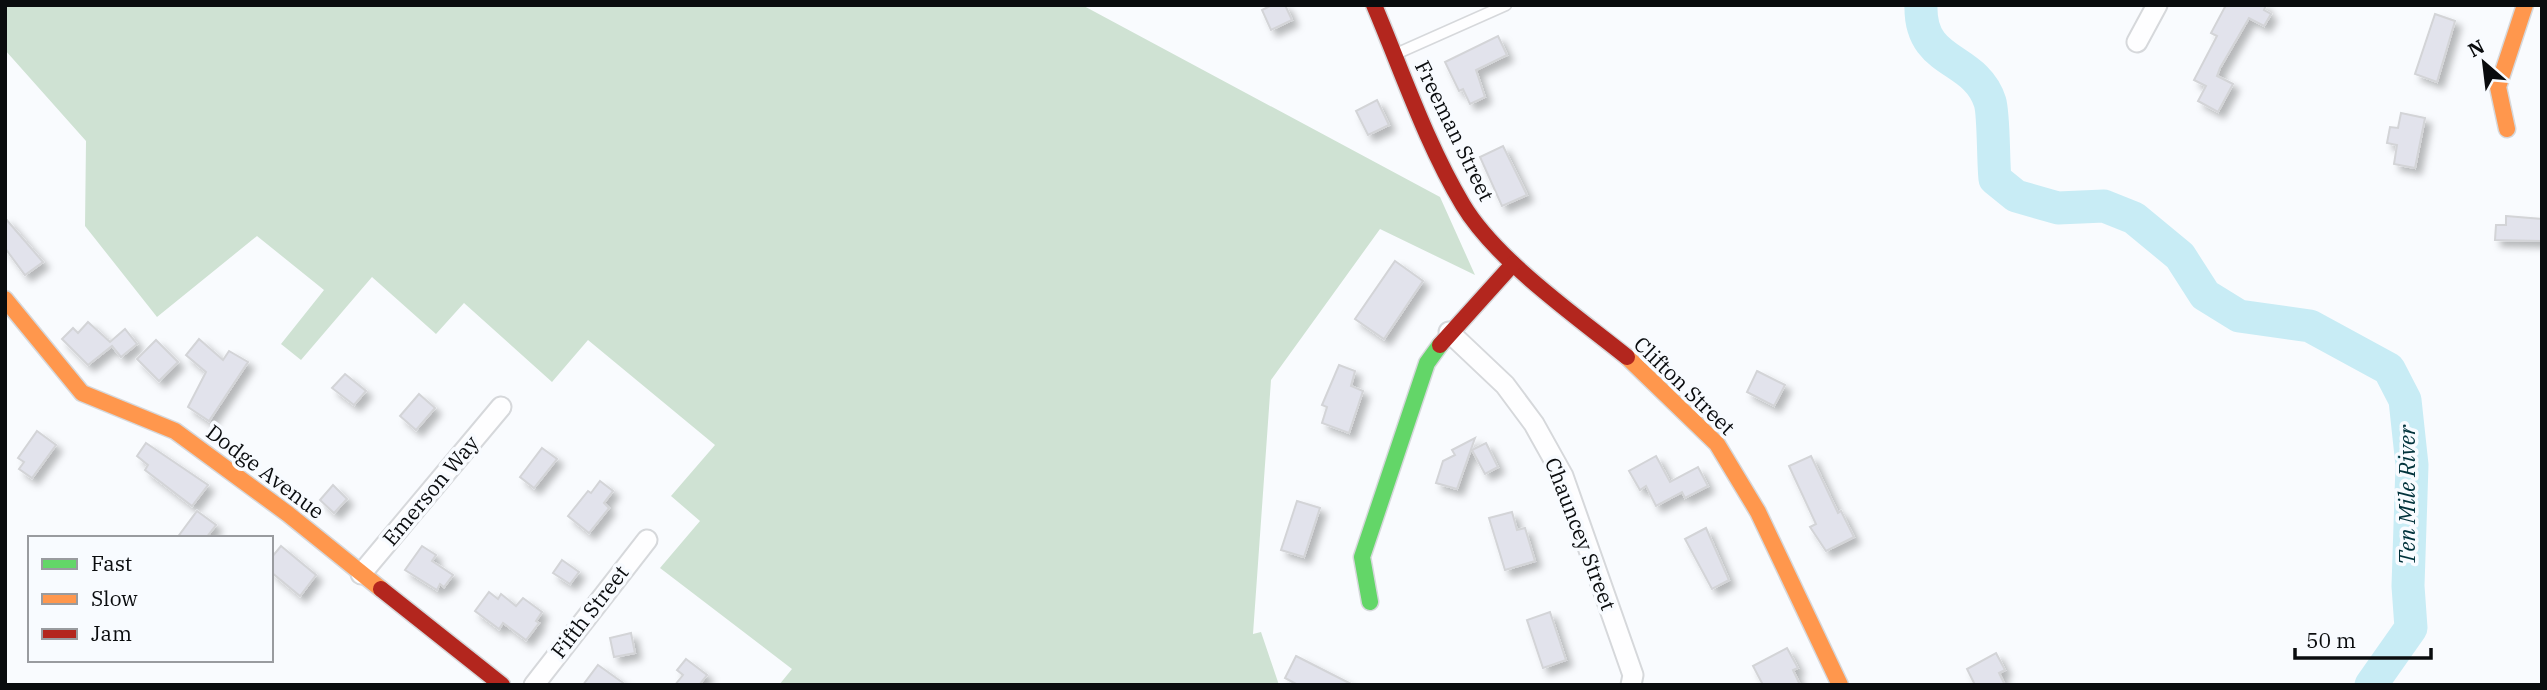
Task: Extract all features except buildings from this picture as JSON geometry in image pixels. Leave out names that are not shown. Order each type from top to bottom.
[{"type":"street","name":"Freeman Street","points":[[1374,5],[1464,207],[1513,264]]},
{"type":"street","points":[[2137,42],[2157,5]]},
{"type":"street","points":[[2507,129],[2498,87],[2525,5]]},
{"type":"street","points":[[1370,602],[1362,557],[1427,363],[1449,332],[1513,264]]},
{"type":"street","name":"Clifton Street","points":[[1513,264],[1636,365],[1717,444],[1758,512],[1840,685]]},
{"type":"street","name":"Dodge Avenue","points":[[5,299],[82,393],[175,431],[288,514],[502,685]]},
{"type":"street","name":"Chauncey Street","points":[[1449,332],[1505,385],[1534,424],[1563,476],[1633,675],[1631,685]]},
{"type":"street","name":"Emerson Way","points":[[361,574],[500,407]]},
{"type":"street","name":"Fifth Street","points":[[534,685],[647,540]]},
{"type":"lane","points":[[1394,54],[1506,5]]},
{"type":"green space","points":[[5,5],[1082,5],[1440,197],[1475,275],[1380,229],[1271,380],[1253,634],[1261,632],[1279,685],[779,685],[792,669],[660,568],[700,521],[671,496],[715,445],[588,340],[552,382],[464,303],[436,334],[372,277],[301,360],[281,344],[324,290],[257,236],[157,317],[85,226],[86,141],[5,50]]},
{"type":"waterway","name":"Ten Mile River","points":[[1921,5],[1923,25],[1929,39],[1938,50],[1973,76],[1983,87],[1991,108],[1995,179],[2016,196],[2058,208],[2104,206],[2134,218],[2180,256],[2205,295],[2239,316],[2310,326],[2389,369],[2405,400],[2412,465],[2408,586],[2411,628],[2371,685]]},
{"type":"traffic: fast","points":[[1370,602],[1362,557],[1427,363],[1440,345]]},
{"type":"traffic: slow","points":[[2507,129],[2498,87],[2525,5]]},
{"type":"traffic: slow","points":[[5,299],[82,393],[175,431],[288,514],[381,589]]},
{"type":"traffic: slow","points":[[1627,357],[1717,444],[1758,512],[1840,685]]},
{"type":"traffic: jam","points":[[1374,5],[1437,157],[1477,226],[1538,286],[1627,357]]},
{"type":"traffic: jam","points":[[1440,345],[1513,264]]},
{"type":"traffic: jam","points":[[381,589],[502,685]]}]
